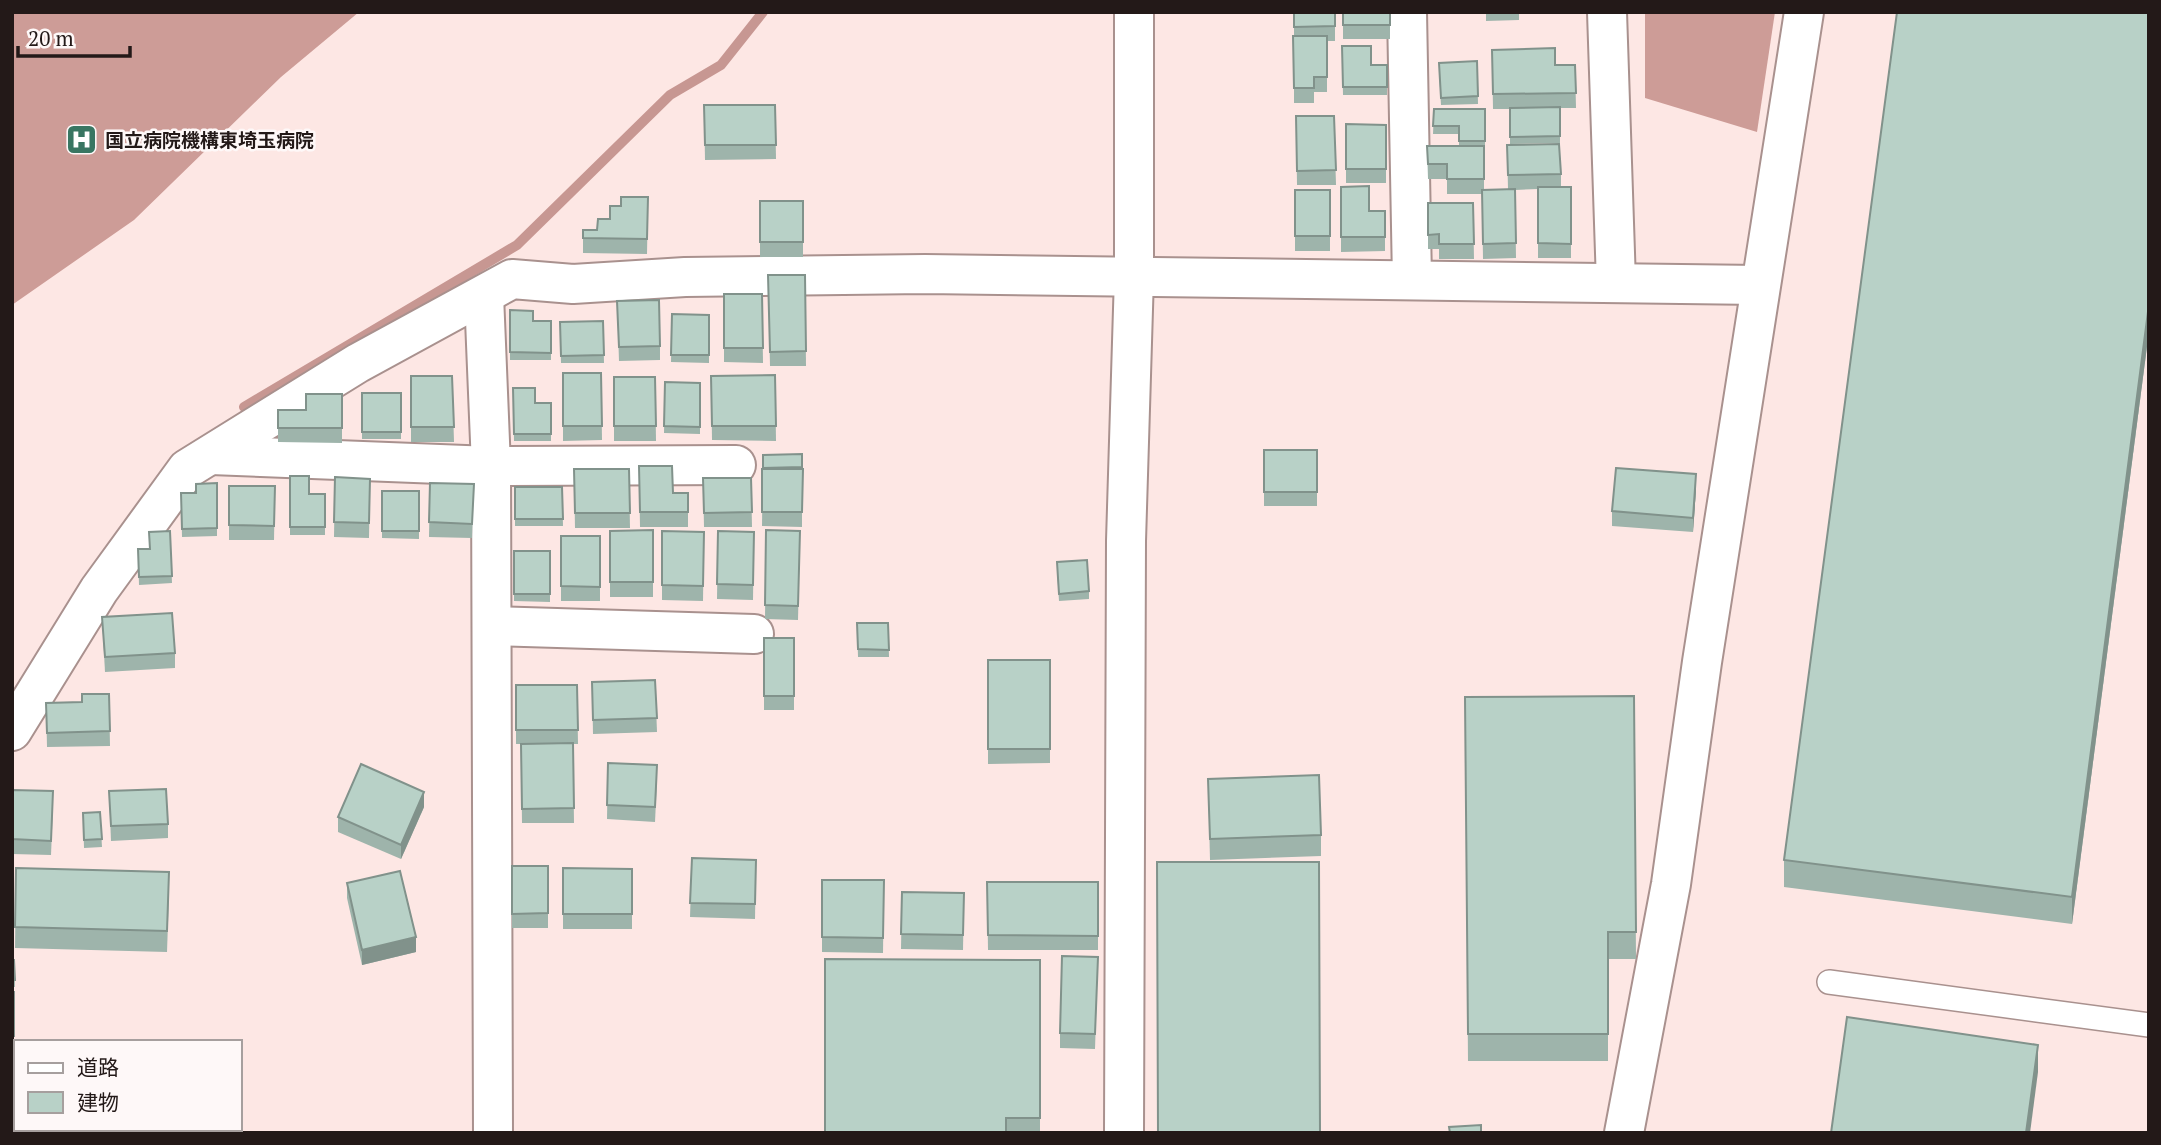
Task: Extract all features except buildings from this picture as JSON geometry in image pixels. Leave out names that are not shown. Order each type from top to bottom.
[{"type":"street","points":[[1124,1133],[1126,541],[1134,276],[1134,12]]},
{"type":"street","points":[[1407,12],[1412,280]]},
{"type":"street","points":[[1607,12],[1616,283]]},
{"type":"street","points":[[1624,1133],[1671,884],[1702,662],[1804,12]]},
{"type":"street","points":[[12,731],[99,590],[187,469],[358,363],[512,279],[573,284],[685,277],[925,274],[1760,285]]},
{"type":"street","points":[[484,295],[491,467],[493,1133]]},
{"type":"street","points":[[211,455],[491,467],[736,465]]},
{"type":"street","points":[[492,626],[754,634]]},
{"type":"lane","points":[[1829,982],[2149,1025]]},
{"type":"shaded area","name":"国立病院機構東埼玉病院","points":[[12,12],[359,12],[281,77],[134,220],[12,305]]},
{"type":"shaded area","points":[[1645,12],[1775,12],[1757,132],[1645,98]]},
{"type":"waterway","points":[[244,407],[517,245],[670,95],[721,65],[763,12]]},
{"type":"place","name":"国立病院機構東埼玉病院","points":[[82,140]]}]
